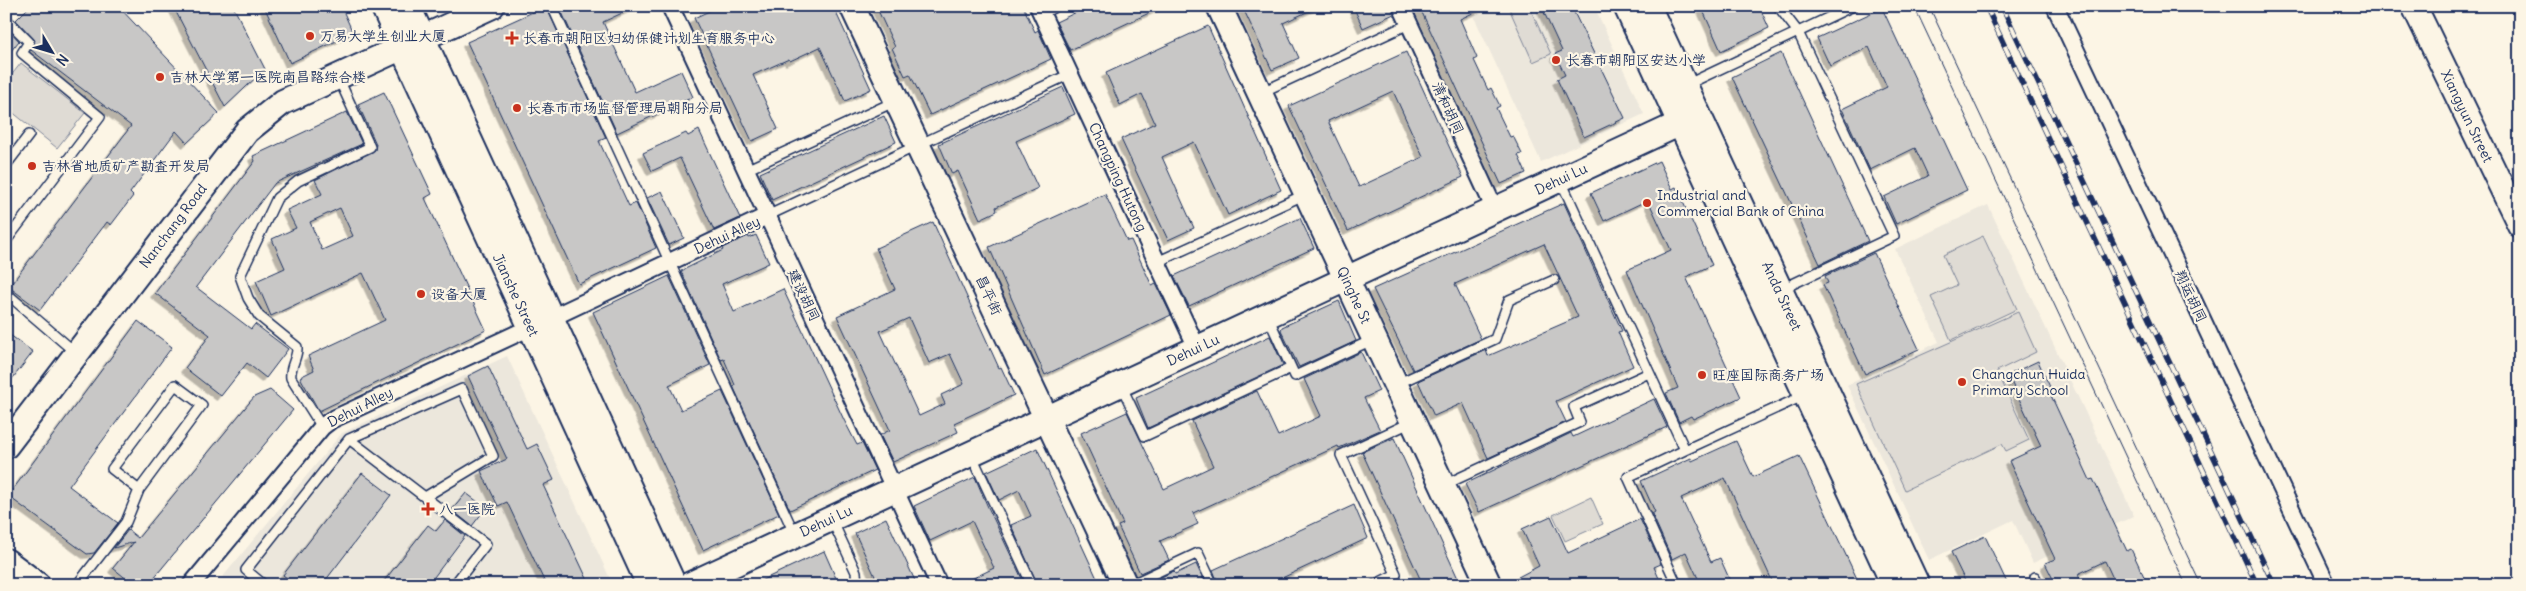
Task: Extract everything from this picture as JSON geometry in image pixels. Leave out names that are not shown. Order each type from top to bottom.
[{"type":"main road","name":"Anda Street","points":[[1627,6],[1779,290],[1916,585]]},
{"type":"main road","name":"Anda Street","points":[[1647,6],[1684,86],[1689,119],[1807,394],[1895,585]]},
{"type":"street","name":"Jianshe Street","points":[[383,6],[413,43],[541,322],[674,585]]},
{"type":"street","name":"Jianshe Street","points":[[408,6],[413,43]]},
{"type":"street","name":"Nanchang Road","points":[[6,446],[247,131],[283,102],[492,6]]},
{"type":"street","name":"建设胡同","points":[[670,6],[939,585]]},
{"type":"street","name":"昌平街","points":[[852,6],[1125,585]]},
{"type":"street","name":"Qinghe St","points":[[1219,6],[1489,585]]},
{"type":"street","name":"清和胡同","points":[[1401,6],[1495,210]]},
{"type":"street","name":"翔运胡同","points":[[2055,6],[2327,585]]},
{"type":"street","name":"Xiangyun Street","points":[[2414,6],[2520,225]]},
{"type":"street","name":"Changping Hutong","points":[[1040,10],[1197,348]]},
{"type":"street","name":"Dehui Lu","points":[[689,585],[1689,119]]},
{"type":"street","name":"Dehui Alley","points":[[191,585],[322,427],[339,416],[768,216]]},
{"type":"street","name":"Jianshe Street","points":[[541,322],[649,585]]},
{"type":"street","points":[[6,561],[38,585]]},
{"type":"lane","points":[[552,6],[796,535]]},
{"type":"lane","points":[[1040,10],[1057,6]]},
{"type":"lane","points":[[1778,6],[1798,32],[1894,236],[1779,290]]},
{"type":"lane","points":[[1684,86],[1853,6]]},
{"type":"lane","points":[[6,19],[30,42],[22,52],[100,118],[6,241]]},
{"type":"lane","points":[[1259,93],[1409,24]]},
{"type":"lane","points":[[768,216],[1070,74]]},
{"type":"lane","points":[[322,427],[291,378],[290,371],[298,353],[297,347],[260,316],[248,298],[240,276],[277,198],[298,181],[370,147],[338,77]]},
{"type":"lane","points":[[746,170],[897,101]]},
{"type":"lane","points":[[6,165],[29,135]]},
{"type":"lane","points":[[1560,179],[1685,450]]},
{"type":"lane","points":[[1157,262],[1306,194]]},
{"type":"lane","points":[[1396,385],[1495,339],[1509,300],[1554,280]]},
{"type":"lane","points":[[6,293],[77,354]]},
{"type":"lane","points":[[1267,316],[1294,376],[1374,338]]},
{"type":"lane","points":[[1121,384],[1145,436],[1291,368]]},
{"type":"lane","points":[[1443,486],[1580,422],[1574,407],[1650,373]]},
{"type":"lane","points":[[77,585],[126,522],[139,490],[202,405],[175,385],[112,470],[139,490]]},
{"type":"lane","points":[[264,585],[246,570],[349,439],[462,389],[493,456],[425,497]]},
{"type":"lane","points":[[1677,585],[1628,477],[1807,394]]},
{"type":"lane","points":[[1374,585],[1396,574],[1341,455],[1413,421]]},
{"type":"lane","points":[[349,439],[486,544],[454,585]]},
{"type":"lane","points":[[971,454],[1032,585]]},
{"type":"lane","points":[[831,519],[856,572],[857,585]]},
{"type":"lane","points":[[1130,585],[1198,554],[1213,585]]},
{"type":"shaded area","name":"长春市朝阳区安达小学","points":[[1469,6],[1594,6],[1644,114],[1541,162]]},
{"type":"shaded area","points":[[1508,6],[1529,6],[1551,54],[1533,62]]},
{"type":"shaded area","points":[[21,63],[85,113],[57,148],[6,107],[6,82]]},
{"type":"shaded area","name":"Changchun Huida Primary School","points":[[1988,205],[2134,516],[2033,563],[2013,520],[1929,560],[1847,385],[1939,342],[1895,249]]},
{"type":"shaded area","points":[[1983,236],[2017,309],[1951,340],[1931,297],[1957,285],[1943,255]]},
{"type":"shaded area","points":[[2018,312],[2036,352],[1997,371],[2029,440],[2006,451],[2002,444],[1905,490],[1856,384]]},
{"type":"shaded area","name":"八一医院","points":[[507,356],[613,585],[216,585],[342,433]]},
{"type":"shaded area","points":[[1591,497],[1603,524],[1565,541],[1553,515]]},
{"type":"building","points":[[30,6],[118,6],[219,113],[187,143],[176,131],[130,193],[133,196],[111,225],[107,222],[40,310],[9,287],[131,126],[31,50],[35,40],[16,20]]},
{"type":"building","points":[[173,6],[233,6],[265,69],[225,107]]},
{"type":"building","name":"万易大学生创业大厦","points":[[264,6],[341,6],[353,33],[290,63]]},
{"type":"building","points":[[546,6],[606,138],[599,141],[629,206],[636,203],[656,248],[579,284],[467,42]]},
{"type":"building","points":[[559,6],[637,6],[603,22],[635,92],[681,71],[693,97],[617,133]]},
{"type":"building","points":[[720,6],[833,6],[871,89],[845,101],[820,47],[790,61],[789,59],[753,75],[778,129],[752,141],[694,18]]},
{"type":"building","points":[[876,6],[1023,6],[1035,32],[1038,30],[1051,59],[930,115],[910,74],[905,76],[892,48],[895,47]]},
{"type":"building","points":[[1089,6],[1164,6],[1070,50],[1056,22]]},
{"type":"building","points":[[1242,6],[1320,6],[1283,23],[1299,58],[1272,70]]},
{"type":"building","points":[[1353,6],[1391,6],[1394,14],[1363,28]]},
{"type":"building","points":[[1419,6],[1488,6],[1460,19],[1477,58],[1474,60],[1488,90],[1491,88],[1500,106],[1496,108],[1510,137],[1513,136],[1522,154],[1518,155],[1526,173],[1501,184]]},
{"type":"building","points":[[1541,6],[1571,6],[1625,118],[1584,137],[1557,79],[1565,75],[1555,54],[1562,51]]},
{"type":"building","points":[[1701,6],[1759,6],[1769,28],[1721,51]]},
{"type":"building","points":[[1882,8],[1967,190],[1896,224],[1884,197],[1928,176],[1915,148],[1870,170],[1842,109],[1887,87],[1869,47],[1830,66],[1817,38]]},
{"type":"building","points":[[1208,26],[1281,190],[1228,215],[1194,142],[1162,157],[1194,228],[1168,240],[1121,139],[1155,123],[1142,94],[1120,105],[1106,73]]},
{"type":"building","points":[[8,29],[21,43],[19,41],[6,57]]},
{"type":"building","points":[[1406,52],[1463,177],[1348,231],[1289,106]],"holes":[[[1393,91],[1423,157],[1359,187],[1328,121]]]},
{"type":"building","points":[[1781,53],[1868,241],[1820,264],[1732,77]]},
{"type":"building","points":[[1063,87],[1075,114],[1016,141],[1038,188],[996,207],[997,211],[980,219],[958,171],[952,174],[939,144]]},
{"type":"building","points":[[384,92],[432,194],[425,198],[486,330],[319,411],[300,377],[314,370],[308,356],[385,320],[363,273],[271,316],[256,281],[285,268],[272,239],[296,228],[287,210],[322,194],[315,180],[375,150],[376,144],[358,104]],"holes":[[[340,208],[353,236],[322,250],[310,222]]]},
{"type":"building","points":[[347,112],[362,144],[275,183],[196,287],[251,329],[255,324],[288,349],[266,378],[247,363],[221,396],[185,368],[210,335],[155,293],[255,161],[253,156]]},
{"type":"building","points":[[884,116],[896,142],[772,200],[760,173]]},
{"type":"building","points":[[699,130],[740,218],[714,230],[680,158],[652,171],[643,153],[686,133],[688,136]]},
{"type":"building","points":[[1659,161],[1672,189],[1676,187],[1712,265],[1686,277],[1741,397],[1693,419],[1691,416],[1679,422],[1666,393],[1678,388],[1627,270],[1671,250],[1648,200],[1604,221],[1591,193]]},
{"type":"building","points":[[662,191],[684,238],[669,245],[647,198]]},
{"type":"building","points":[[1105,194],[1127,241],[1131,240],[1152,286],[1156,284],[1171,315],[1045,375],[989,247]]},
{"type":"building","points":[[1564,203],[1622,331],[1618,332],[1633,366],[1556,401],[1566,422],[1488,458],[1463,403],[1434,416],[1418,381],[1486,350],[1488,356],[1578,317],[1544,244],[1455,284],[1481,339],[1413,370],[1373,289]]},
{"type":"building","points":[[1300,218],[1314,248],[1189,306],[1174,276]]},
{"type":"building","points":[[933,222],[999,368],[1001,367],[1014,395],[954,423],[958,432],[893,462],[880,435],[890,430],[837,316],[895,289],[876,248]],"holes":[[[909,318],[929,363],[950,354],[964,384],[941,395],[945,404],[919,416],[880,331]]]},
{"type":"building","points":[[756,235],[769,263],[722,284],[734,312],[783,289],[844,420],[857,445],[862,443],[875,470],[790,510],[733,386],[735,385],[724,359],[721,360],[681,271],[723,250],[722,248],[748,236],[749,238]]},
{"type":"building","points":[[1874,253],[1919,349],[1865,374],[1823,285],[1828,283],[1825,276]]},
{"type":"building","points":[[669,276],[710,365],[669,385],[681,410],[722,391],[779,514],[703,550],[593,312]]},
{"type":"building","points":[[1339,301],[1356,341],[1299,367],[1281,330],[1282,327]]},
{"type":"building","points":[[138,321],[172,347],[69,486],[118,523],[94,553],[87,554],[8,496]]},
{"type":"building","points":[[6,332],[33,352],[6,387]]},
{"type":"building","points":[[1270,336],[1283,365],[1148,428],[1136,398]]},
{"type":"building","points":[[1361,352],[1379,391],[1364,398],[1380,430],[1339,448],[1338,446],[1193,513],[1198,524],[1160,541],[1169,560],[1140,573],[1118,526],[1123,524],[1081,433],[1127,412],[1164,489],[1213,466],[1192,421],[1257,391],[1278,436],[1321,416],[1304,379]]},
{"type":"building","points":[[2038,361],[2050,387],[2048,389],[2090,480],[2093,479],[2127,551],[2131,549],[2148,585],[2116,585],[2105,561],[2078,574],[2082,585],[2056,585],[2045,563],[2055,559],[2009,461],[2041,446],[2008,375]]},
{"type":"building","points":[[488,366],[527,449],[537,444],[554,480],[543,485],[590,585],[546,585],[507,502],[498,506],[481,471],[507,459],[468,376]]},
{"type":"building","points":[[270,390],[293,410],[148,585],[134,585],[113,568],[134,542],[114,548],[128,530],[138,538],[254,397]]},
{"type":"building","points":[[1654,399],[1667,427],[1479,512],[1465,484],[1571,433],[1573,437]]},
{"type":"building","points":[[1394,438],[1461,585],[1423,585],[1362,452]]},
{"type":"building","points":[[1736,441],[1753,477],[1799,456],[1860,585],[1774,585],[1725,478],[1681,498],[1711,562],[1720,558],[1732,585],[1701,585],[1686,552],[1672,559],[1652,514],[1655,512],[1641,481],[1691,458],[1692,461]]},
{"type":"building","points":[[1037,448],[1100,585],[1038,585],[1011,525],[1031,516],[1019,490],[999,500],[986,472]]},
{"type":"building","points":[[362,473],[391,495],[322,585],[296,585],[283,575]]},
{"type":"building","points":[[975,477],[1025,585],[959,585],[994,568],[972,521],[930,541],[914,506]]},
{"type":"building","points":[[466,493],[486,508],[472,526],[452,510]]},
{"type":"building","points":[[1354,505],[1368,538],[1267,585],[1219,585],[1213,570]]},
{"type":"building","points":[[1551,516],[1568,553],[1640,519],[1661,564],[1654,567],[1662,585],[1503,585],[1539,566],[1522,529]]},
{"type":"building","points":[[886,518],[917,585],[879,585],[855,533]]},
{"type":"building","points":[[445,520],[465,536],[428,585],[381,585],[428,525],[436,531]]},
{"type":"building","points":[[1985,536],[2008,585],[1967,585],[1951,552]]},
{"type":"building","points":[[824,551],[839,585],[752,585],[792,566]]},
{"type":"building","points":[[1196,564],[1206,585],[1145,585],[1174,571],[1175,574]]},
{"type":"tram line","points":[[1914,6],[2186,585]]},
{"type":"tram line","points":[[1929,6],[2201,585]]},
{"type":"railway","points":[[1986,6],[2257,585]]},
{"type":"railway","points":[[2002,6],[2274,585]]},
{"type":"place","name":"万易大学生创业大厦","points":[[310,36]]},
{"type":"place","name":"长春市朝阳区妇幼保健计划生育服务中心","points":[[512,38]]},
{"type":"place","name":"长春市朝阳区安达小学","points":[[1556,60]]},
{"type":"place","name":"吉林大学第一医院南昌路综合楼","points":[[160,77]]},
{"type":"place","name":"长春市市场监督管理局朝阳分局","points":[[517,108]]},
{"type":"place","name":"吉林省地质矿产勘查开发局","points":[[32,166]]},
{"type":"place","name":"Industrial and Commercial Bank of China","points":[[1647,203]]},
{"type":"place","name":"设备大厦","points":[[421,294]]},
{"type":"place","name":"旺座国际商务广场","points":[[1702,375]]},
{"type":"place","name":"Changchun Huida Primary School","points":[[1962,382]]},
{"type":"place","name":"八一医院","points":[[428,509]]}]
